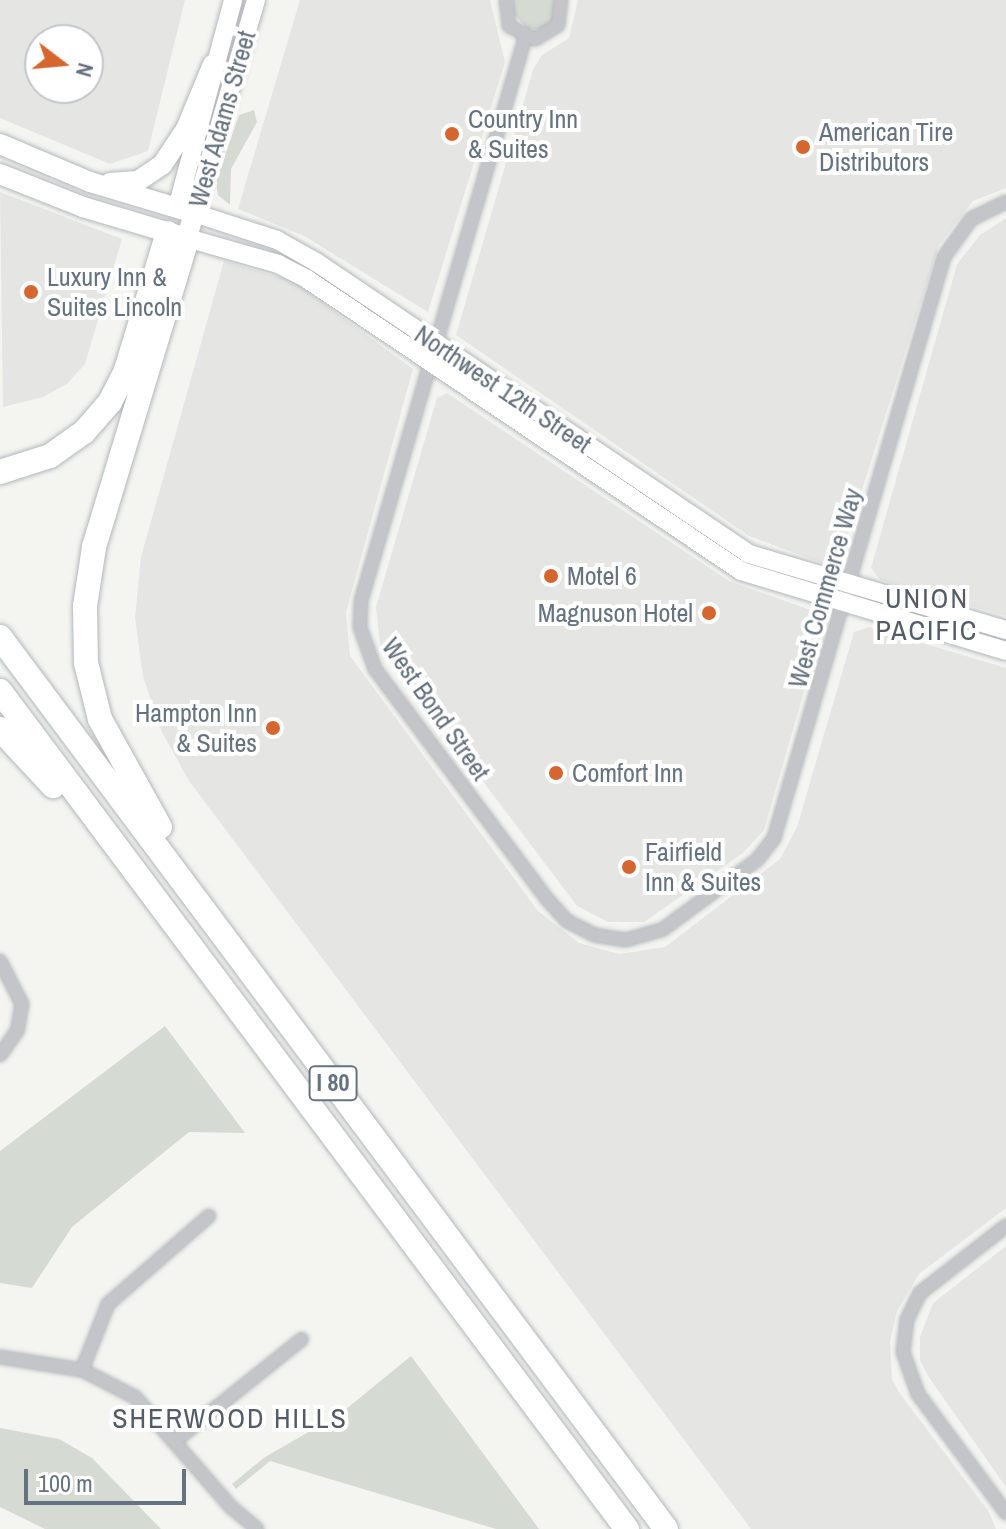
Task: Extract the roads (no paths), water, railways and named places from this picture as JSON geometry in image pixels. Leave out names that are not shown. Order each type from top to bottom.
[{"type":"highway","points":[[0,472],[50,456],[84,432],[110,402],[126,370],[178,236]]},
{"type":"highway","points":[[178,236],[88,575],[86,663],[110,745],[257,981]]},
{"type":"highway","name":"I 80","points":[[0,637],[666,1529]]},
{"type":"highway","name":"I 80","points":[[0,691],[627,1529]]},
{"type":"highway","points":[[0,729],[235,1002]]},
{"type":"main road","name":"West Adams Street","points":[[186,210],[213,64],[233,0]]},
{"type":"main road","name":"West Adams Street","points":[[178,236],[256,0]]},
{"type":"main road","points":[[90,182],[138,181],[162,165],[186,129],[213,64]]},
{"type":"main road","name":"Northwest 12th Street","points":[[0,144],[90,182],[186,210],[296,250],[729,542],[765,560],[1006,630]]},
{"type":"main road","name":"Northwest 12th Street","points":[[0,174],[55,198],[293,271],[741,571],[1006,651]]},
{"type":"street","points":[[506,0],[509,26],[525,38],[552,32],[562,17],[561,0]]},
{"type":"street","name":"West Bond Street","points":[[525,38],[361,601],[366,652],[559,913],[585,931],[626,940]]},
{"type":"street","name":"West Commerce Way","points":[[626,940],[653,934],[677,920],[757,860],[774,838],[944,257],[971,219],[1006,202]]},
{"type":"street","points":[[0,961],[17,988],[21,1017],[14,1037],[0,1055]]},
{"type":"street","points":[[82,1370],[108,1304],[209,1216]]},
{"type":"street","points":[[1006,1226],[920,1293],[907,1320],[903,1352],[918,1394],[1006,1513]]},
{"type":"street","points":[[176,1440],[302,1339]]},
{"type":"street","points":[[0,1357],[82,1370],[135,1397],[176,1440],[231,1507],[257,1529]]},
{"type":"place","name":"Country Inn & Suites","points":[[452,134]]},
{"type":"place","name":"American Tire Distributors","points":[[803,147]]},
{"type":"place","name":"Luxury Inn & Suites Lincoln","points":[[31,292]]},
{"type":"place","name":"Motel 6","points":[[551,576]]},
{"type":"place","name":"Magnuson Hotel","points":[[709,613]]},
{"type":"place","name":"Hampton Inn & Suites","points":[[273,728]]},
{"type":"place","name":"Comfort Inn","points":[[556,773]]},
{"type":"place","name":"Fairfield Inn & Suites","points":[[629,867]]},
{"type":"district","name":"UNION PACIFIC","points":[[927,614]]},
{"type":"district","name":"SHERWOOD HILLS","points":[[230,1418]]}]
